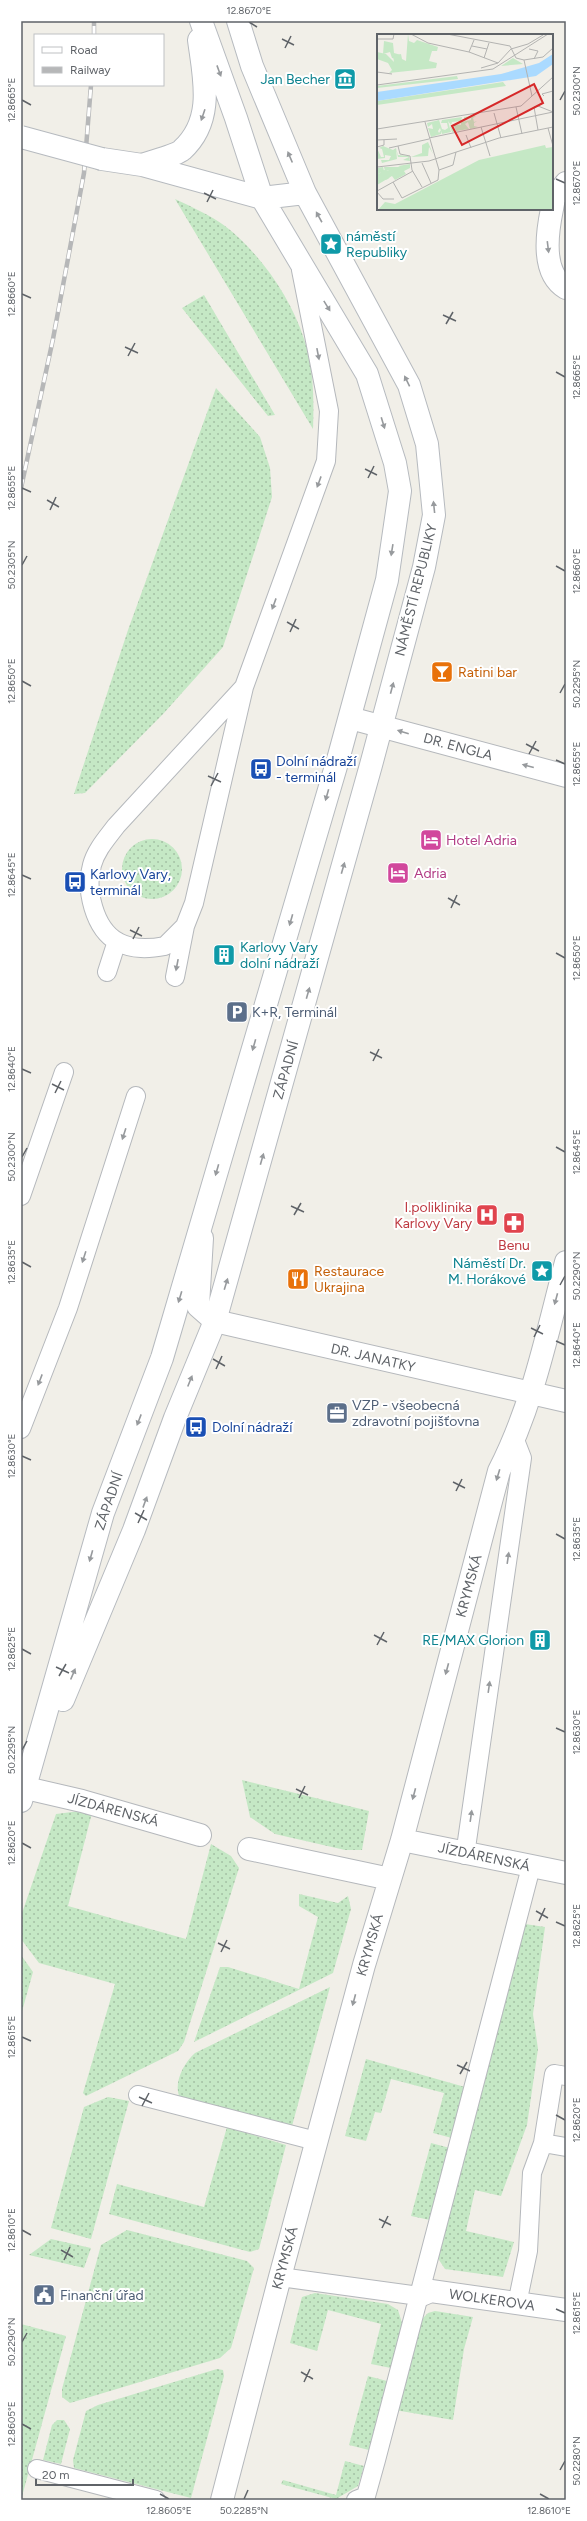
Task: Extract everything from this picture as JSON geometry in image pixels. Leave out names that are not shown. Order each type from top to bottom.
[{"type":"street","points":[[142,165],[182,151],[195,133],[205,112],[205,91],[197,21]]},
{"type":"street","points":[[201,21],[236,118],[262,198],[367,374],[396,463],[400,491],[387,580],[350,718]]},
{"type":"street","name":"NÁMĚSTÍ REPUBLIKY","points":[[238,21],[252,66],[306,193],[410,385],[428,444],[434,515],[424,567],[382,726]]},
{"type":"street","points":[[21,137],[102,158],[142,165],[262,198],[306,193]]},
{"type":"street","points":[[553,204],[554,198],[566,183]]},
{"type":"street","points":[[552,210],[547,234],[550,263],[557,283],[566,288]]},
{"type":"street","name":"DR. ENGLA","points":[[350,718],[566,776]]},
{"type":"street","name":"ZÁPADNÍ","points":[[23,1794],[103,1513],[162,1358],[350,718]]},
{"type":"street","name":"ZÁPADNÍ","points":[[23,1794],[134,1530],[175,1418],[215,1321],[382,726]]},
{"type":"street","name":"ZÁPADNÍ","points":[[203,1219],[198,1306],[215,1321]]},
{"type":"street","points":[[566,1262],[531,1394],[566,1401]]},
{"type":"street","name":"DR. JANATKY","points":[[215,1321],[531,1394]]},
{"type":"street","name":"KRYMSKÁ","points":[[222,2500],[316,2141],[402,1840],[499,1471],[515,1440],[531,1394]]},
{"type":"street","name":"JÍZDÁRENSKÁ","points":[[23,1794],[82,1801],[200,1834]]},
{"type":"street","name":"JÍZDÁRENSKÁ","points":[[402,1840],[566,1873]]},
{"type":"street","points":[[249,1849],[390,1879]]},
{"type":"street","name":"WOLKEROVA","points":[[419,2296],[431,2291],[566,2310]]},
{"type":"lane","points":[[175,977],[185,926],[194,903],[244,687],[326,461],[329,411],[299,261]]},
{"type":"lane","points":[[185,926],[165,946],[151,949],[137,948],[117,941],[101,922],[92,905],[90,875],[95,856],[116,826],[244,687]]},
{"type":"lane","points":[[107,972],[117,941]]},
{"type":"lane","points":[[21,1196],[64,1072]]},
{"type":"lane","points":[[21,1430],[68,1308],[136,1096]]},
{"type":"lane","points":[[466,1854],[522,1458],[515,1440]]},
{"type":"lane","points":[[356,2500],[366,2496],[531,1867]]},
{"type":"lane","points":[[517,2304],[528,2251],[532,2172],[543,2143],[554,2074],[566,2076]]},
{"type":"lane","points":[[138,2095],[316,2141]]},
{"type":"lane","points":[[543,2143],[566,2147]]},
{"type":"lane","points":[[280,2277],[419,2296]]},
{"type":"lane","points":[[37,2469],[156,2500]]},
{"type":"green space","points":[[175,199],[213,218],[238,237],[262,263],[283,292],[298,323],[310,361],[313,384],[313,429]]},
{"type":"green space","points":[[204,295],[275,415],[268,416],[182,308]]},
{"type":"green space","points":[[216,388],[260,437],[270,468],[272,497],[223,647],[164,713],[85,793],[74,794],[128,630]]},
{"type":"green space","points":[[152,839],[169,844],[177,852],[182,869],[177,886],[169,894],[152,899],[135,894],[127,886],[122,869],[127,852],[135,844]]},
{"type":"green space","points":[[242,1780],[369,1811],[362,1850],[345,1850],[275,1834],[250,1817]]},
{"type":"green space","points":[[80,1811],[92,1813],[68,1906],[186,1939],[211,1844],[231,1856],[239,1868],[184,2042],[178,2051],[86,2096],[83,2093],[115,1984],[39,1963],[21,1939],[21,1916],[56,1814]]},
{"type":"green space","points":[[299,1894],[338,1903],[348,1896],[351,1909],[333,1973],[194,2042],[220,1967],[228,1967],[299,1989],[318,1917],[299,1906]]},
{"type":"green space","points":[[525,1924],[545,1927],[533,2014],[538,2049],[527,2125],[501,2196],[475,2190],[466,2231],[514,2242],[503,2277],[445,2269],[439,2260],[438,2252]]},
{"type":"green space","points":[[21,1955],[33,1972],[21,2015]]},
{"type":"green space","points":[[330,1987],[292,2126],[179,2096],[179,2078],[187,2062],[195,2053]]},
{"type":"green space","points":[[366,2059],[465,2087],[452,2138],[433,2133],[444,2093],[391,2079],[381,2113],[375,2112],[366,2141],[345,2136]]},
{"type":"green space","points":[[108,2097],[129,2101],[91,2239],[51,2228],[84,2107]]},
{"type":"green space","points":[[227,2127],[286,2145],[259,2249],[250,2252],[109,2214],[117,2184],[204,2207]]},
{"type":"green space","points":[[431,2143],[450,2148],[430,2220],[411,2216]]},
{"type":"green space","points":[[127,2230],[247,2261],[254,2268],[231,2348],[220,2358],[70,2403],[62,2397],[62,2389],[101,2245]]},
{"type":"green space","points":[[51,2239],[91,2248],[84,2268],[29,2255]]},
{"type":"green space","points":[[315,2293],[388,2304],[398,2310],[402,2323],[391,2368],[371,2364],[381,2324],[328,2310],[317,2351],[290,2343],[302,2297]]},
{"type":"green space","points":[[435,2311],[473,2317],[464,2349],[453,2420],[395,2410],[419,2322],[428,2313]]},
{"type":"green space","points":[[21,2324],[66,2336],[21,2500]]},
{"type":"green space","points":[[217,2369],[223,2370],[224,2376],[191,2498],[74,2468],[73,2460],[86,2411],[98,2405]]},
{"type":"green space","points":[[368,2376],[387,2381],[369,2450],[349,2445]]},
{"type":"green space","points":[[57,2420],[64,2420],[70,2429],[61,2464],[43,2460],[52,2425]]},
{"type":"green space","points":[[345,2461],[364,2466],[358,2486],[336,2499],[281,2484],[283,2480],[336,2495]]},
{"type":"railway","points":[[94,21],[94,34]]},
{"type":"railway","points":[[21,488],[53,339],[84,173],[91,86]]},
{"type":"place","name":"Jan Becher","points":[[345,79]]},
{"type":"place","name":"náměstí Republiky","points":[[331,244]]},
{"type":"place","name":"Ratini bar","points":[[442,672]]},
{"type":"place","name":"Dolní nádraží - terminál","points":[[261,769]]},
{"type":"place","name":"Hotel Adria","points":[[431,840]]},
{"type":"place","name":"Adria","points":[[398,873]]},
{"type":"place","name":"Karlovy Vary, terminál","points":[[75,882]]},
{"type":"place","name":"Karlovy Vary dolní nádraží","points":[[224,955]]},
{"type":"place","name":"K+R, Terminál","points":[[237,1012]]},
{"type":"place","name":"I.poliklinika Karlovy Vary","points":[[487,1215]]},
{"type":"place","name":"Benu","points":[[514,1223]]},
{"type":"place","name":"Náměstí Dr. M. Horákové","points":[[542,1271]]},
{"type":"place","name":"Restaurace Ukrajina","points":[[298,1279]]},
{"type":"place","name":"VZP - všeobecná zdravotní pojišťovna","points":[[337,1413]]},
{"type":"place","name":"Dolní nádraží","points":[[196,1427]]},
{"type":"place","name":"RE/MAX Glorion","points":[[540,1640]]},
{"type":"place","name":"Finanční úřad","points":[[44,2295]]}]
